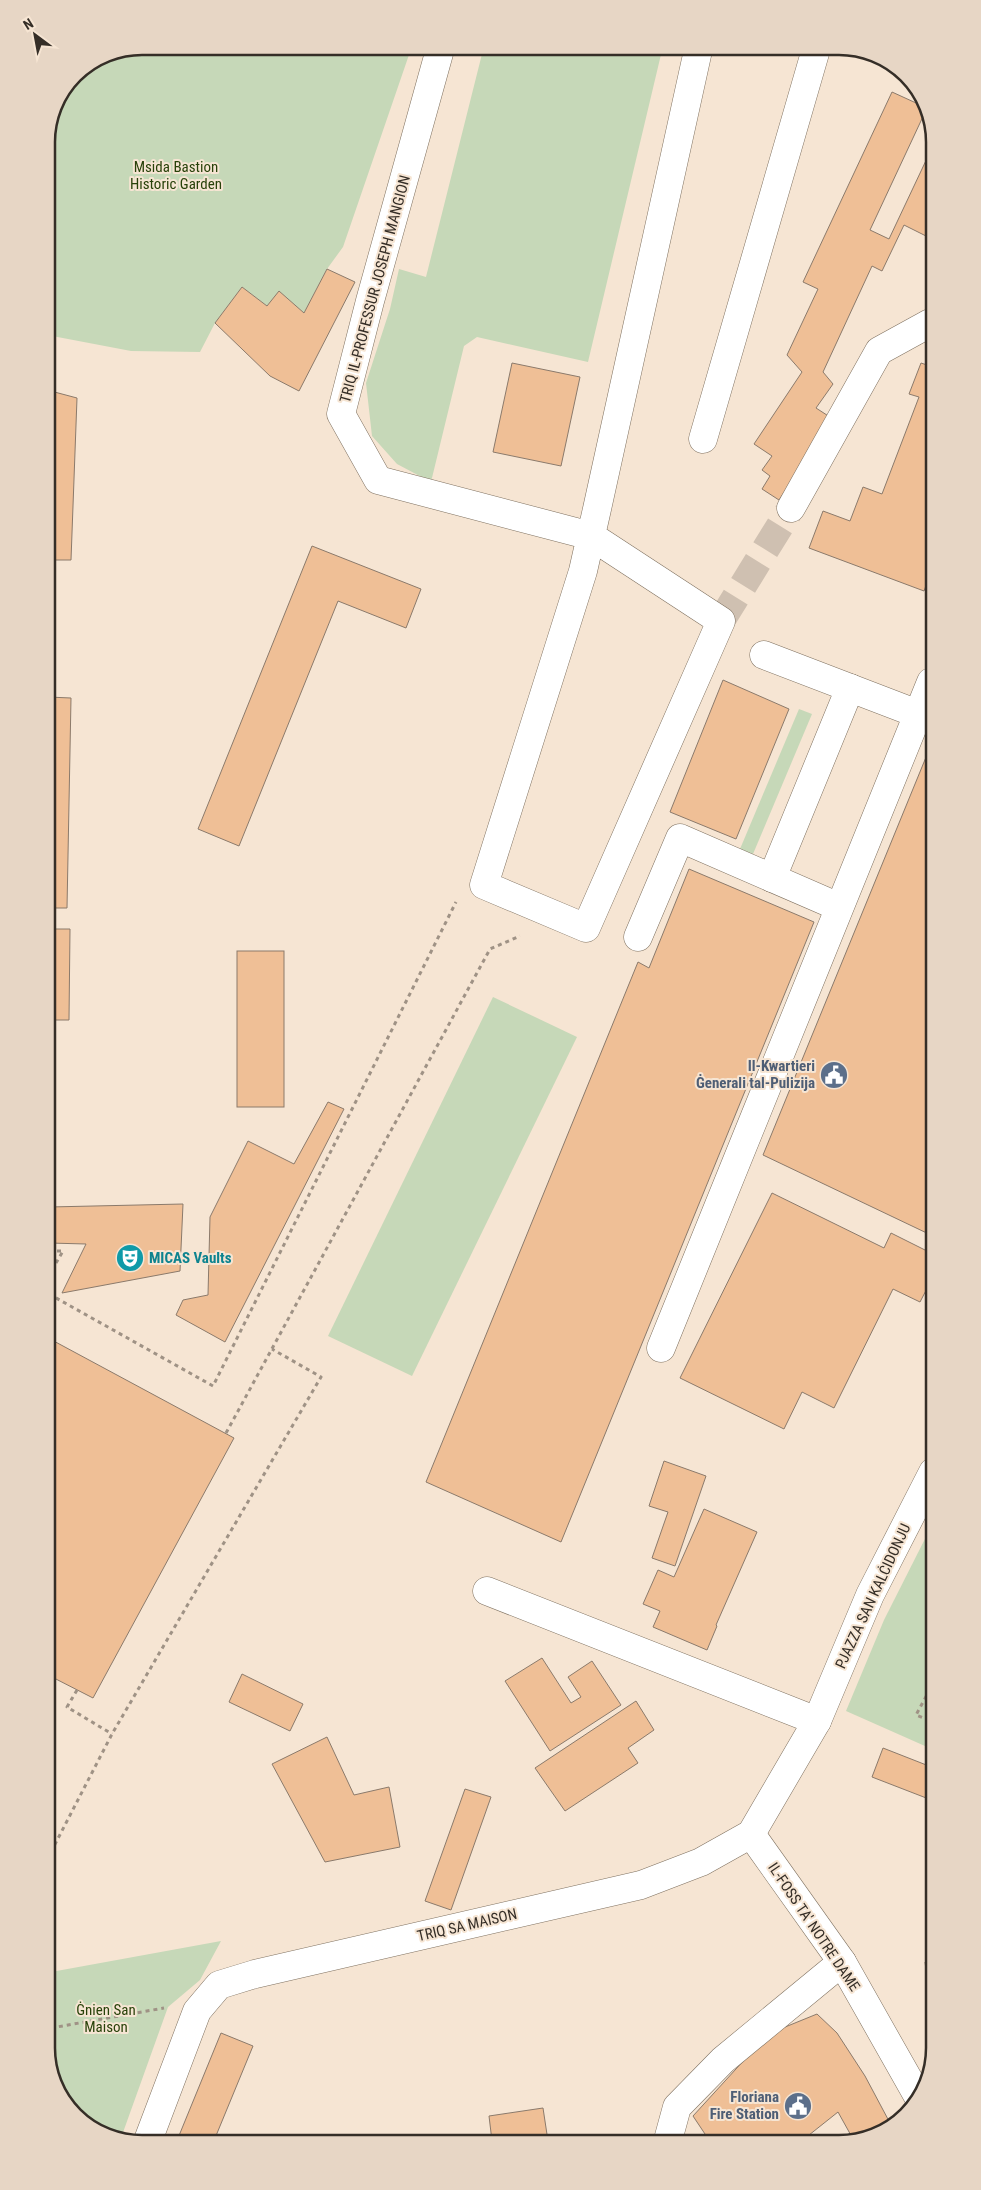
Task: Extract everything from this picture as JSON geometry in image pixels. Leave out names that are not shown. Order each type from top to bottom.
[{"type":"street","name":"TRIQ IL-PROFESSUR JOSEPH MANGION","points":[[438,55],[370,301],[341,414],[378,480],[592,536],[721,621],[586,928],[484,885],[583,571],[592,536]]},
{"type":"street","points":[[592,536],[697,55]]},
{"type":"street","points":[[703,439],[814,55]]},
{"type":"street","points":[[791,508],[879,351],[926,325]]},
{"type":"street","points":[[764,655],[918,714]]},
{"type":"street","points":[[772,878],[850,688]]},
{"type":"street","points":[[660,1348],[926,694]]},
{"type":"street","points":[[638,937],[680,838],[839,907]]},
{"type":"street","name":"PJAZZA SAN KALĊIDONJU","points":[[817,1721],[870,1595],[926,1486]]},
{"type":"street","points":[[487,1591],[817,1721],[751,1834]]},
{"type":"street","name":"IL-FOSS TA' NOTRE DAME","points":[[751,1834],[842,1962],[915,2090]]},
{"type":"street","name":"TRIQ SA MAISON","points":[[150,2135],[197,2011],[219,1985],[255,1974],[641,1885],[701,1862],[751,1834]]},
{"type":"street","points":[[669,2135],[677,2107],[716,2066],[842,1962]]},
{"type":"path","points":[[55,1297],[213,1386],[451,913],[458,895]]},
{"type":"path","points":[[226,1433],[490,949],[522,935]]},
{"type":"path","points":[[55,1251],[63,1251],[55,1265]]},
{"type":"path","points":[[55,1844],[112,1734],[320,1377],[272,1349]]},
{"type":"path","points":[[77,1690],[67,1707],[112,1734]]},
{"type":"path","points":[[926,1697],[916,1715],[926,1719]]},
{"type":"path","points":[[55,2027],[168,2007],[197,2011]]},
{"type":"green space","name":"Msida Bastion Historic Garden","points":[[409,55],[343,247],[327,269],[304,313],[279,292],[267,306],[242,287],[215,323],[200,352],[131,351],[55,337],[55,136],[64,104],[73,89],[99,67],[114,60],[131,56]]},
{"type":"green space","points":[[482,55],[661,55],[588,362],[477,337],[464,346],[431,482],[397,464],[372,436],[366,383],[390,309],[399,269],[426,277]]},
{"type":"green space","points":[[799,709],[812,714],[753,854],[740,849]]},
{"type":"green space","points":[[493,997],[577,1037],[412,1376],[328,1336]]},
{"type":"green space","points":[[926,1537],[926,1746],[846,1711],[884,1620]]},
{"type":"green space","name":"Ġnien San Maison","points":[[221,1941],[200,1980],[168,2007],[123,2132],[109,2128],[89,2117],[77,2105],[64,2086],[60,2076],[55,2048],[55,1971]]},
{"type":"building","points":[[892,92],[917,103],[922,119],[870,230],[889,239],[926,160],[926,236],[904,225],[882,271],[872,266],[823,372],[833,384],[816,408],[833,419],[779,500],[762,489],[770,476],[762,470],[772,456],[754,444],[802,372],[787,355],[818,289],[803,282]]},
{"type":"building","points":[[327,269],[355,282],[299,391],[270,376],[215,323],[242,287],[267,306],[279,291],[304,313]]},
{"type":"building","points":[[512,363],[580,377],[561,466],[493,452]]},
{"type":"building","points":[[921,363],[926,365],[926,586],[924,591],[809,548],[823,511],[850,521],[863,487],[882,494],[919,397],[909,394]]},
{"type":"building","points":[[55,392],[77,398],[71,560],[55,560]]},
{"type":"building","points":[[312,546],[421,589],[406,628],[338,601],[239,846],[198,829]]},
{"type":"building","points":[[723,680],[789,709],[736,839],[670,812]]},
{"type":"building","points":[[55,697],[71,698],[67,908],[55,908]]},
{"type":"building","points":[[926,757],[926,1233],[763,1155]]},
{"type":"building","points":[[689,869],[814,922],[561,1542],[426,1482],[638,962],[649,968]]},
{"type":"building","points":[[55,929],[70,929],[69,1020],[55,1020]]},
{"type":"building","points":[[237,951],[284,951],[284,1107],[237,1107]]},
{"type":"building","points":[[328,1102],[344,1109],[225,1342],[176,1315],[183,1300],[208,1295],[210,1217],[248,1141],[294,1164]]},
{"type":"building","points":[[772,1193],[884,1248],[891,1233],[926,1250],[926,1290],[920,1302],[893,1289],[834,1408],[802,1392],[784,1429],[680,1378]]},
{"type":"building","name":"MICAS Vaults","points":[[183,1204],[180,1271],[62,1293],[86,1244],[55,1243],[55,1207]]},
{"type":"building","points":[[55,1342],[234,1438],[93,1698],[55,1679]]},
{"type":"building","points":[[664,1461],[706,1476],[675,1566],[652,1558],[668,1512],[649,1506]]},
{"type":"building","points":[[704,1509],[757,1532],[707,1650],[653,1627],[660,1611],[643,1604],[658,1570],[674,1577]]},
{"type":"building","points":[[542,1658],[571,1703],[581,1697],[568,1677],[592,1661],[621,1705],[550,1751],[505,1681]]},
{"type":"building","points":[[242,1674],[303,1704],[290,1731],[229,1702]]},
{"type":"building","points":[[636,1701],[654,1730],[628,1748],[638,1763],[565,1811],[535,1768]]},
{"type":"building","points":[[327,1737],[354,1795],[389,1787],[400,1847],[325,1862],[272,1764]]},
{"type":"building","points":[[883,1748],[926,1765],[926,1798],[872,1777]]},
{"type":"building","points":[[465,1789],[491,1797],[451,1910],[425,1901]]},
{"type":"building","points":[[817,2014],[837,2033],[865,2076],[888,2119],[867,2130],[850,2134],[838,2112],[809,2135],[706,2135],[693,2116],[768,2034]]},
{"type":"building","points":[[221,2033],[253,2046],[216,2135],[179,2135]]},
{"type":"building","points":[[543,2108],[547,2135],[491,2135],[489,2116]]},
{"type":"tunnel","points":[[721,621],[791,508]]},
{"type":"place","name":"Il-Kwartieri Ġenerali tal-Pulizija","points":[[834,1075]]},
{"type":"place","name":"MICAS Vaults","points":[[130,1258]]},
{"type":"place","name":"Floriana Fire Station","points":[[798,2106]]}]
